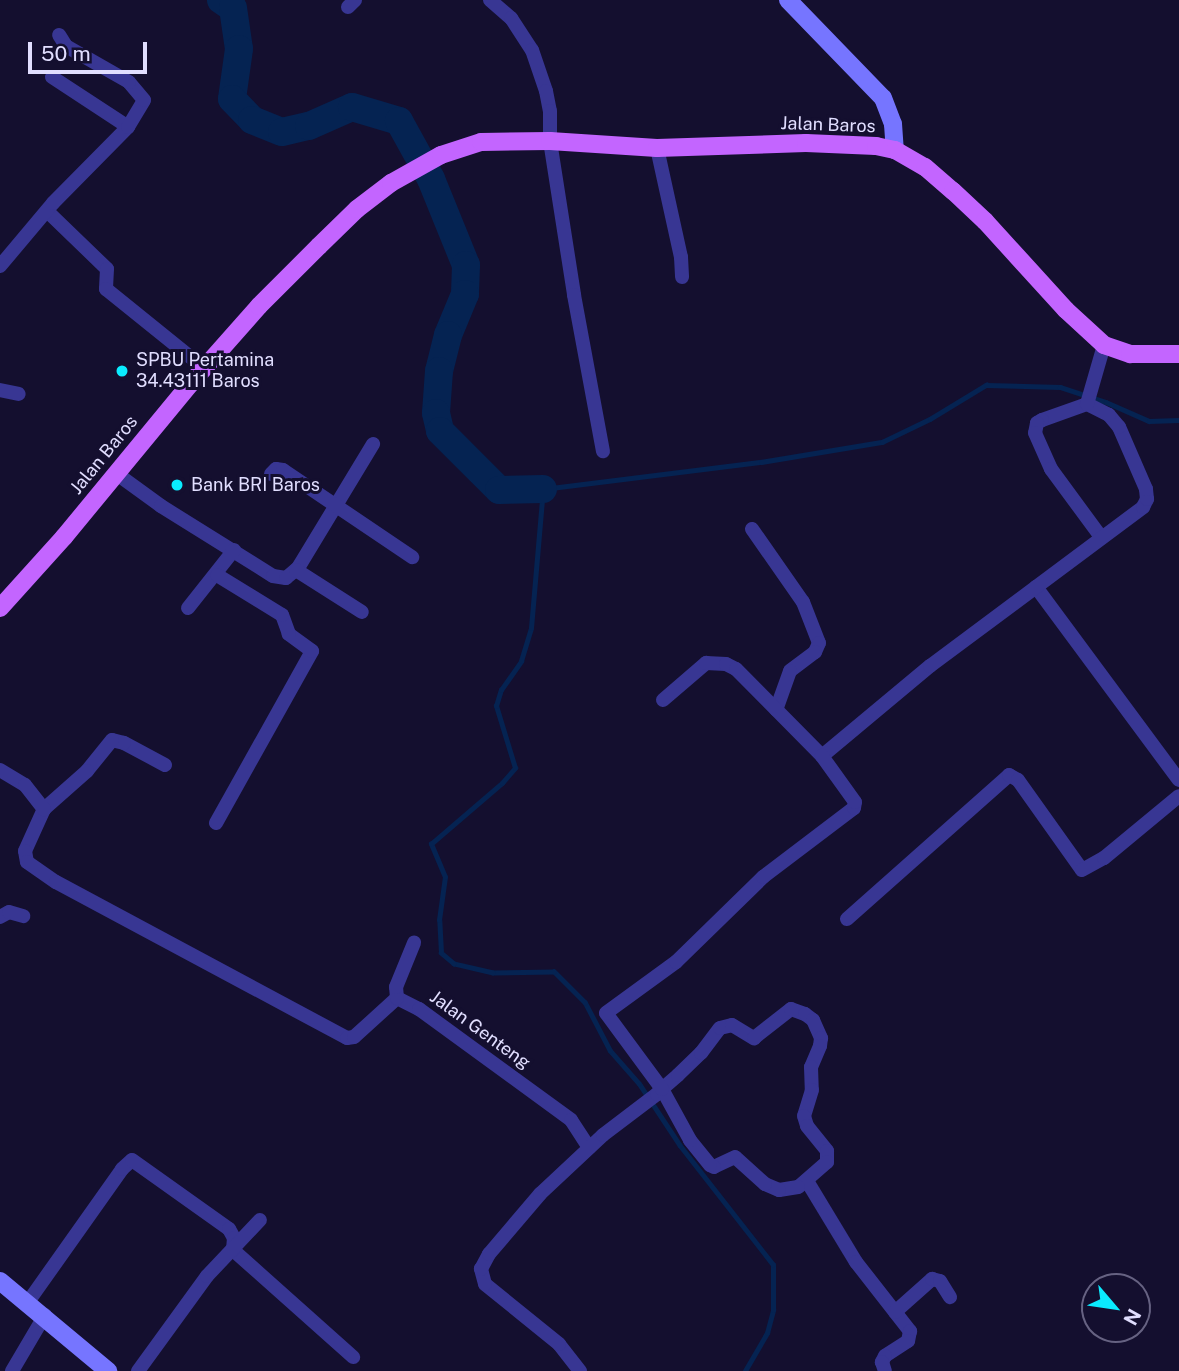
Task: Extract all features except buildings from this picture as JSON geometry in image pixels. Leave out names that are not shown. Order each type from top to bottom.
[{"type":"main road","name":"Jalan Baros","points":[[0,608],[117,474],[204,368],[356,209],[391,183],[441,155],[481,142],[550,141],[657,148],[806,143],[876,146],[895,150],[925,167],[953,191],[985,221],[1066,310],[1104,345],[1130,354],[1179,354]]},
{"type":"street","points":[[490,0],[511,18],[532,50],[550,111],[550,141],[603,451]]},
{"type":"street","points":[[788,0],[883,98],[893,124],[895,150]]},
{"type":"street","points":[[0,266],[47,211],[128,127],[144,100],[141,92],[66,46],[59,36]]},
{"type":"street","points":[[52,77],[128,127]]},
{"type":"street","points":[[657,148],[681,257],[682,277]]},
{"type":"street","points":[[47,211],[107,269],[104,287],[204,368]]},
{"type":"street","points":[[1087,403],[1104,345]]},
{"type":"street","points":[[0,390],[19,394]]},
{"type":"street","points":[[822,756],[930,666],[1143,508],[1147,495],[1119,427],[1109,415],[1087,403],[1042,420],[1037,423],[1035,433],[1051,469],[1101,537]]},
{"type":"street","points":[[117,474],[161,506],[278,578],[292,576],[373,444]]},
{"type":"street","points":[[271,474],[280,468],[412,557]]},
{"type":"street","points":[[752,528],[803,602],[818,643],[815,652],[790,671],[776,710]]},
{"type":"street","points":[[188,608],[217,575],[234,550]]},
{"type":"street","points":[[296,570],[362,612]]},
{"type":"street","points":[[216,822],[312,650],[289,634],[282,615],[217,575]]},
{"type":"street","points":[[1036,587],[1179,780]]},
{"type":"street","points":[[580,1371],[559,1344],[485,1284],[481,1274],[489,1254],[540,1194],[589,1148],[654,1096],[725,1025],[734,1025],[754,1038],[782,1013],[791,1009],[806,1014],[813,1020],[821,1038],[819,1051],[811,1067],[812,1090],[804,1116],[807,1126],[828,1154],[824,1166],[807,1181],[790,1190],[779,1190],[765,1184],[735,1157],[714,1167],[710,1165],[654,1096],[607,1013],[676,962],[763,877],[854,808],[855,802],[822,756],[736,669],[718,661],[706,663],[663,701]]},
{"type":"street","points":[[165,765],[124,743],[112,740],[87,771],[44,809],[25,851],[29,863],[216,969],[347,1038],[354,1037],[389,1002],[397,998],[396,986],[414,943]]},
{"type":"street","points":[[0,770],[24,785],[44,809]]},
{"type":"street","points":[[848,919],[1009,775],[1018,780],[1083,870],[1104,858],[1179,796]]},
{"type":"street","points":[[0,917],[9,912],[23,916]]},
{"type":"street","name":"Jalan Genteng","points":[[397,998],[419,1009],[571,1119],[589,1148]]},
{"type":"street","points":[[27,1303],[122,1169],[132,1160],[229,1229],[234,1238],[233,1250]]},
{"type":"street","points":[[807,1181],[838,1236],[911,1336],[902,1346],[885,1356],[882,1362],[885,1371]]},
{"type":"street","points":[[138,1371],[207,1276],[260,1220]]},
{"type":"street","points":[[233,1250],[353,1357]]},
{"type":"street","points":[[895,1312],[932,1279],[940,1281],[950,1297]]},
{"type":"street","points":[[0,1281],[45,1315],[108,1371]]},
{"type":"street","points":[[12,1371],[45,1315]]},
{"type":"waterway","points":[[221,0],[233,8],[239,49],[232,99],[252,120],[282,132],[309,126],[352,107],[399,121],[431,179],[466,265],[465,294],[448,335],[439,371],[436,413],[440,431],[499,490],[543,489]]},
{"type":"waterway","points":[[745,1371],[767,1333],[773,1310],[773,1265],[680,1146],[639,1084],[610,1051],[585,1003],[554,972],[493,973],[454,964],[441,953],[439,920],[445,877],[431,844],[502,783],[515,768],[496,706],[501,690],[521,661],[531,628],[543,489],[761,462],[882,442],[930,419],[986,385],[1060,387],[1106,402],[1149,421],[1179,420]]},
{"type":"place","name":"SPBU Pertamina 34.43111 Baros","points":[[122,371]]},
{"type":"place","name":"Bank BRI Baros","points":[[177,485]]}]
